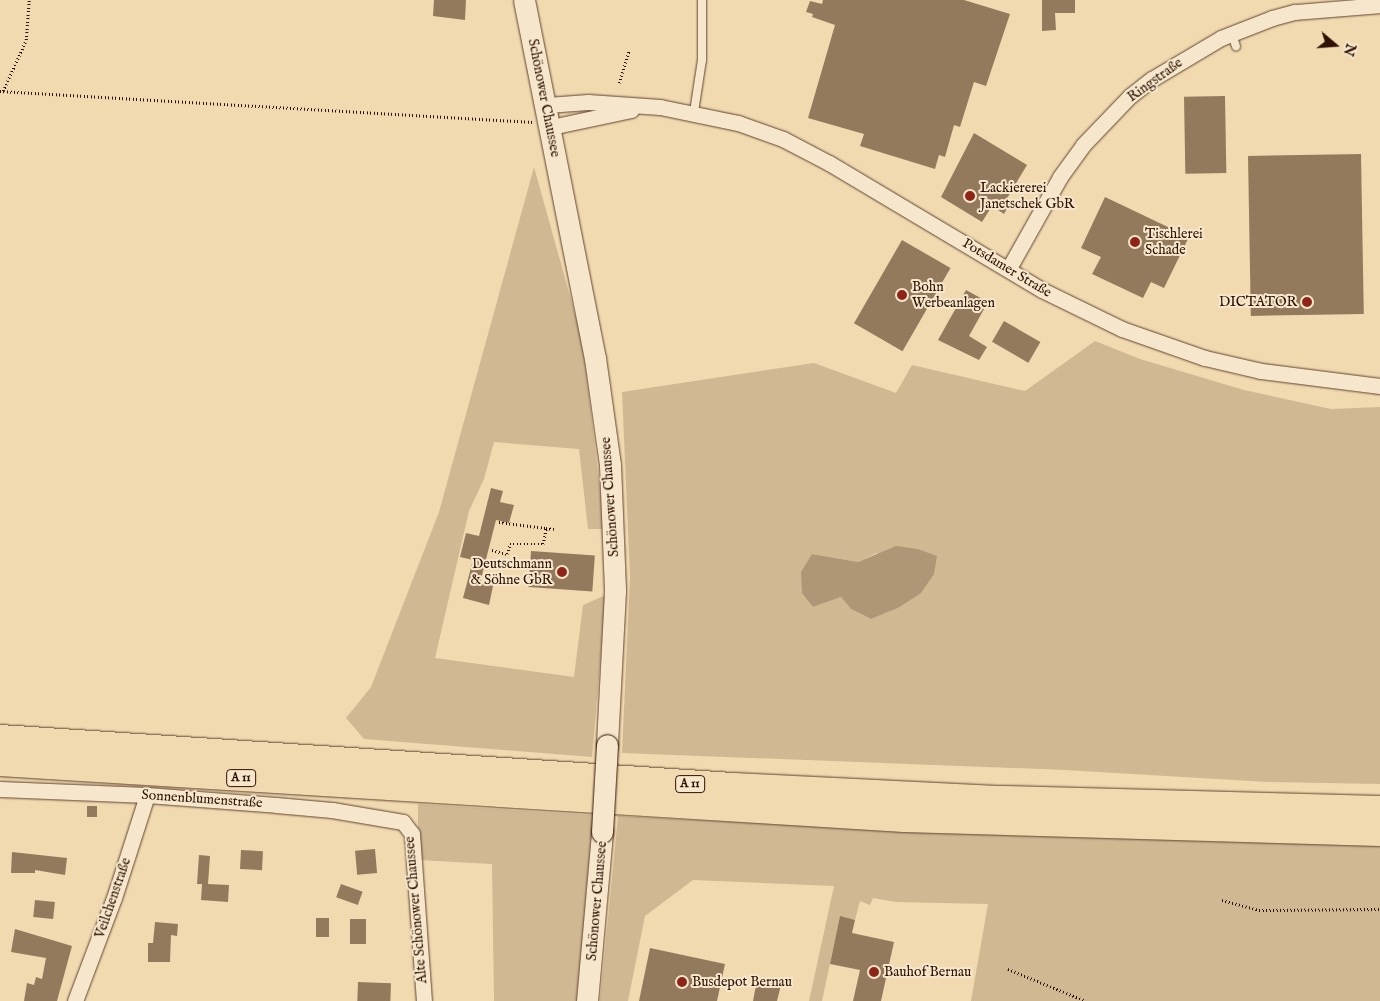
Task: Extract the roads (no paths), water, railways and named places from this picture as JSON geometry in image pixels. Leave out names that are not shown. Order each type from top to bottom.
[{"type":"highway","name":"A 11","points":[[0,739],[733,787],[1012,800],[1380,810]]},
{"type":"highway","name":"A 11","points":[[0,762],[904,818],[1380,832]]},
{"type":"main road","name":"Schönower Chaussee","points":[[524,0],[544,118],[595,358],[610,466],[615,590],[602,832],[587,1001]]},
{"type":"street","name":"Ringstraße","points":[[1009,268],[1060,177],[1096,130],[1152,78],[1234,40],[1293,6],[1380,5]]},
{"type":"street","name":"Potsdamer Straße","points":[[544,118],[588,102],[650,107],[694,112],[783,139],[1087,313],[1180,350],[1297,378],[1380,386]]},
{"type":"street","name":"Potsdamer Straße","points":[[544,118],[650,107]]},
{"type":"street","name":"Sonnenblumenstraße","points":[[0,788],[147,795],[332,810],[403,822]]},
{"type":"street","name":"Veilchenstraße","points":[[75,1001],[114,898],[147,795]]},
{"type":"street","name":"Alte Schönower Chaussee","points":[[403,822],[412,834],[424,1001]]},
{"type":"lane","points":[[694,112],[702,53],[702,0]]},
{"type":"place","name":"Lackiererei Janetschek GbR","points":[[970,196]]},
{"type":"place","name":"Tischlerei Schade","points":[[1135,242]]},
{"type":"place","name":"Bohn Werbeanlagen","points":[[902,295]]},
{"type":"place","name":"DICTATOR","points":[[1307,302]]},
{"type":"place","name":"Deutschmann & Söhne GbR","points":[[562,572]]},
{"type":"place","name":"Bauhof Bernau","points":[[874,972]]},
{"type":"place","name":"Busdepot Bernau","points":[[682,982]]}]
